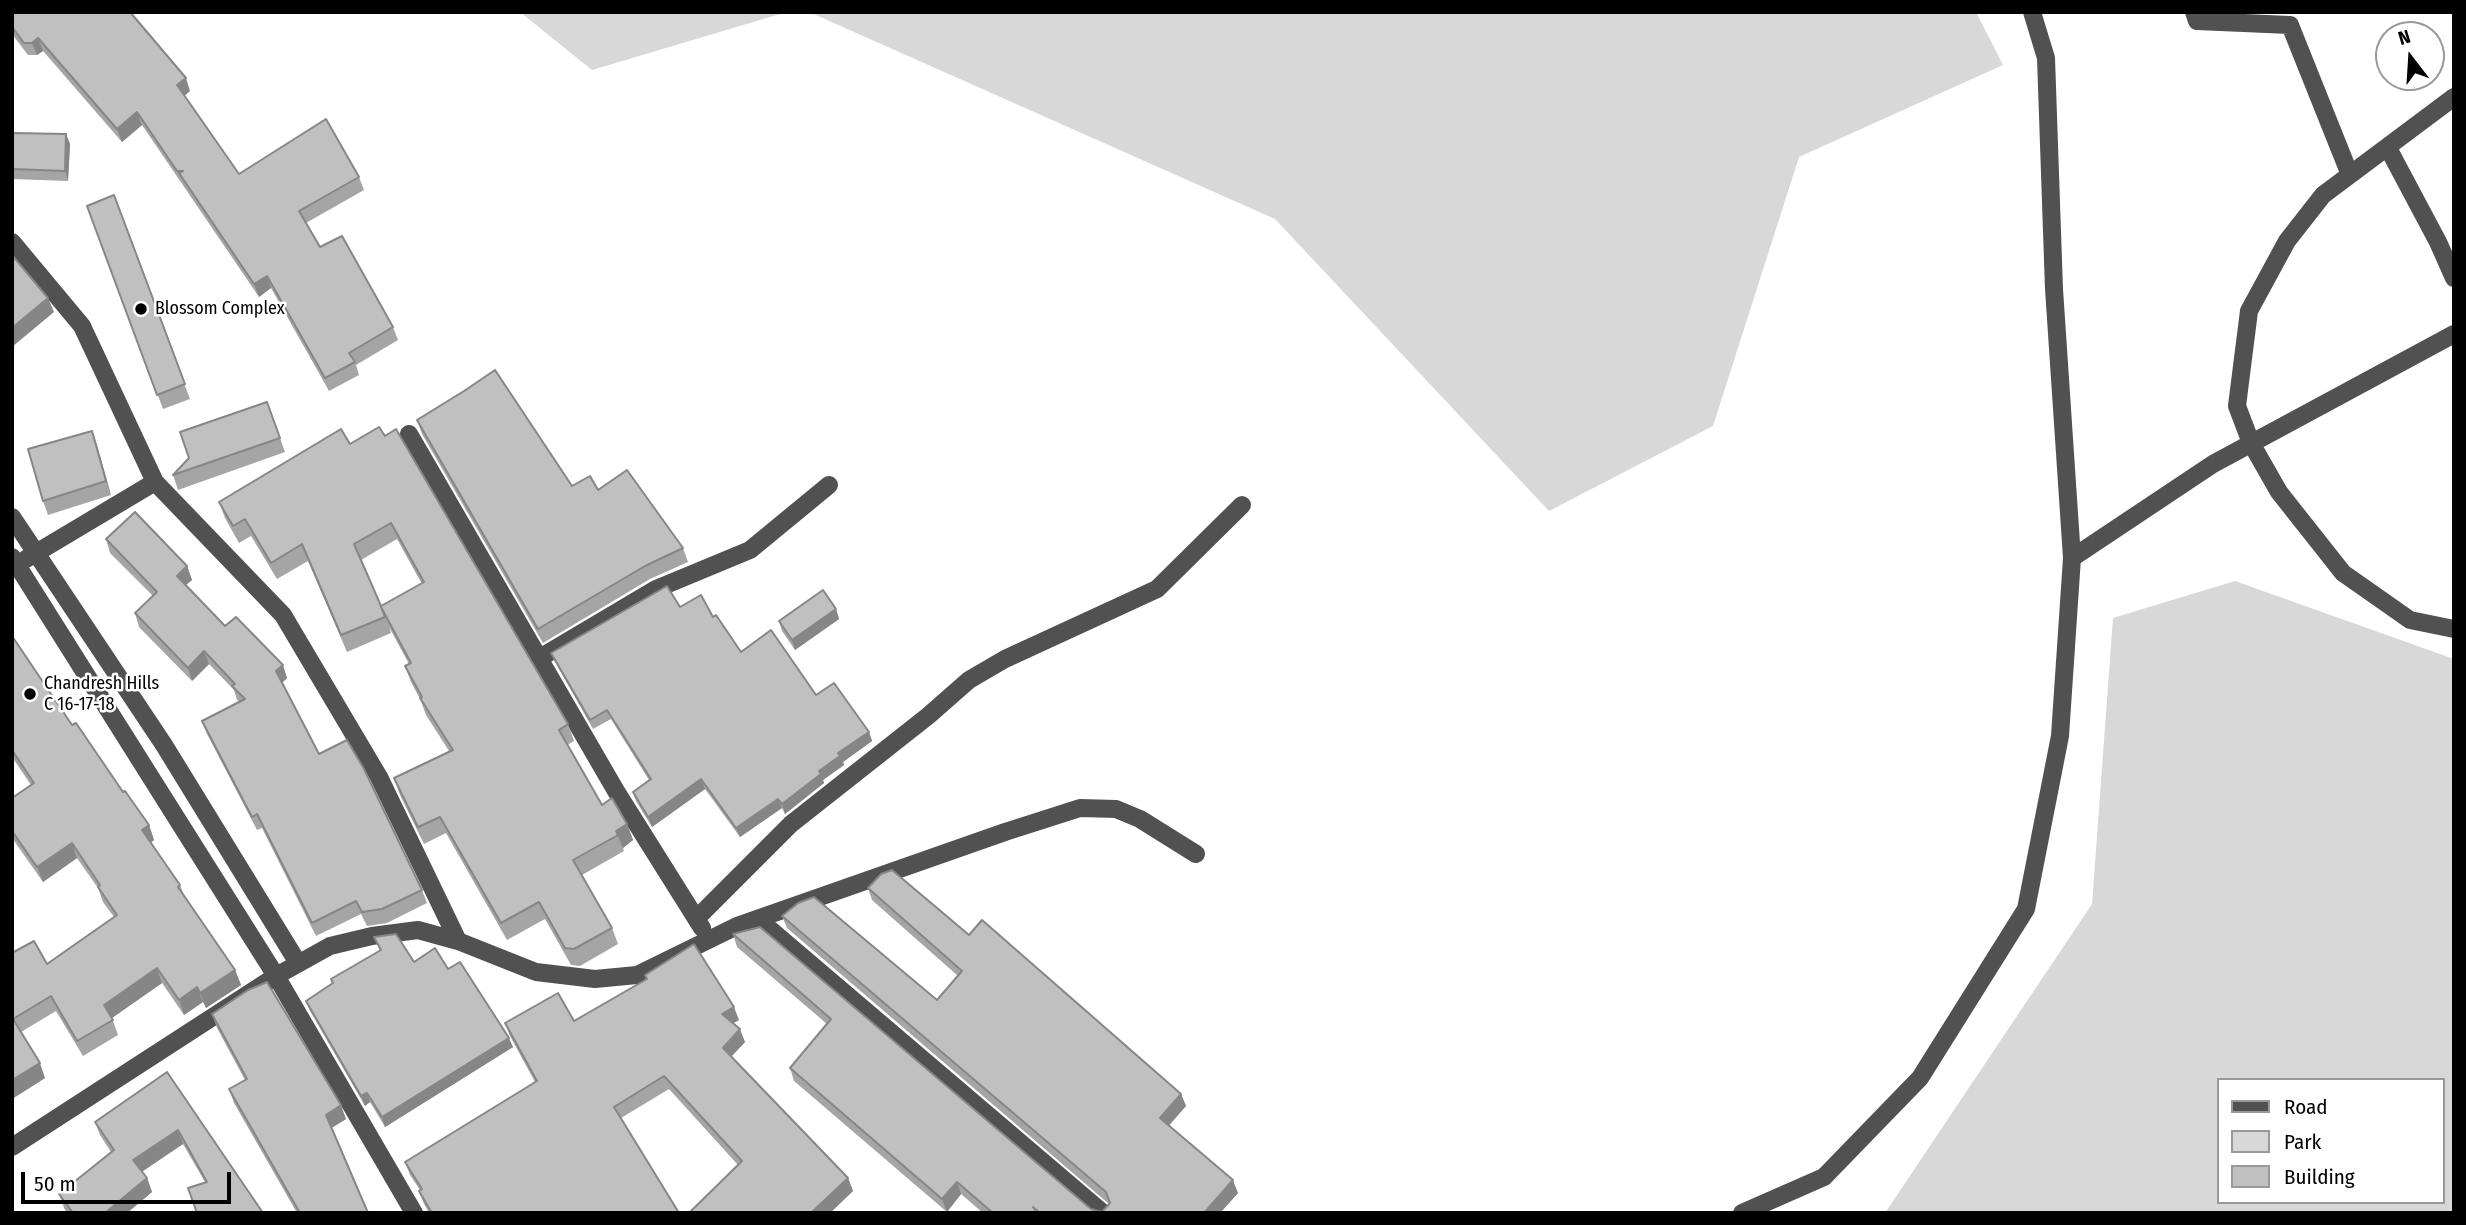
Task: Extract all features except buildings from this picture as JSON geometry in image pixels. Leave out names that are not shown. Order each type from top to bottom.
[{"type":"street","points":[[1742,1213],[1824,1177],[1920,1078],[2026,909],[2060,736],[2071,558],[2054,289],[2046,58],[2032,12]]},
{"type":"street","points":[[2194,12],[2197,21],[2290,25],[2350,175]]},
{"type":"street","points":[[2454,97],[2323,195],[2287,241],[2249,311],[2237,406],[2251,443],[2279,492],[2343,573],[2410,620],[2454,629]]},
{"type":"street","points":[[2388,148],[2454,278]]},
{"type":"street","points":[[12,242],[82,326],[155,482],[283,615],[379,777],[458,941]]},
{"type":"street","points":[[2071,558],[2213,464],[2454,334]]},
{"type":"street","points":[[409,434],[616,791],[710,940]]},
{"type":"street","points":[[155,482],[36,553],[14,563],[276,976],[414,1213]]},
{"type":"street","points":[[538,659],[656,589],[730,561],[750,550],[830,485]]},
{"type":"street","points":[[697,918],[791,824],[928,716],[969,680],[1005,659],[1157,589],[1242,505]]},
{"type":"street","points":[[12,517],[164,745],[298,963]]},
{"type":"street","points":[[12,1147],[276,976],[330,946],[372,936],[418,930],[458,941],[536,972],[595,979],[637,975],[758,919],[1080,808],[1116,808],[1140,819],[1196,854]]},
{"type":"street","points":[[758,919],[1103,1213]]},
{"type":"green space","points":[[520,12],[787,12],[592,70]]},
{"type":"green space","points":[[809,12],[1976,12],[2003,65],[1799,157],[1713,426],[1549,511],[1275,219]]},
{"type":"green space","points":[[2235,581],[2454,659],[2454,1213],[1885,1213],[2092,904],[2113,618]]},
{"type":"place","name":"Blossom Complex","points":[[141,309]]},
{"type":"place","name":"Chandresh Hills C 16-17-18","points":[[30,694]]}]
